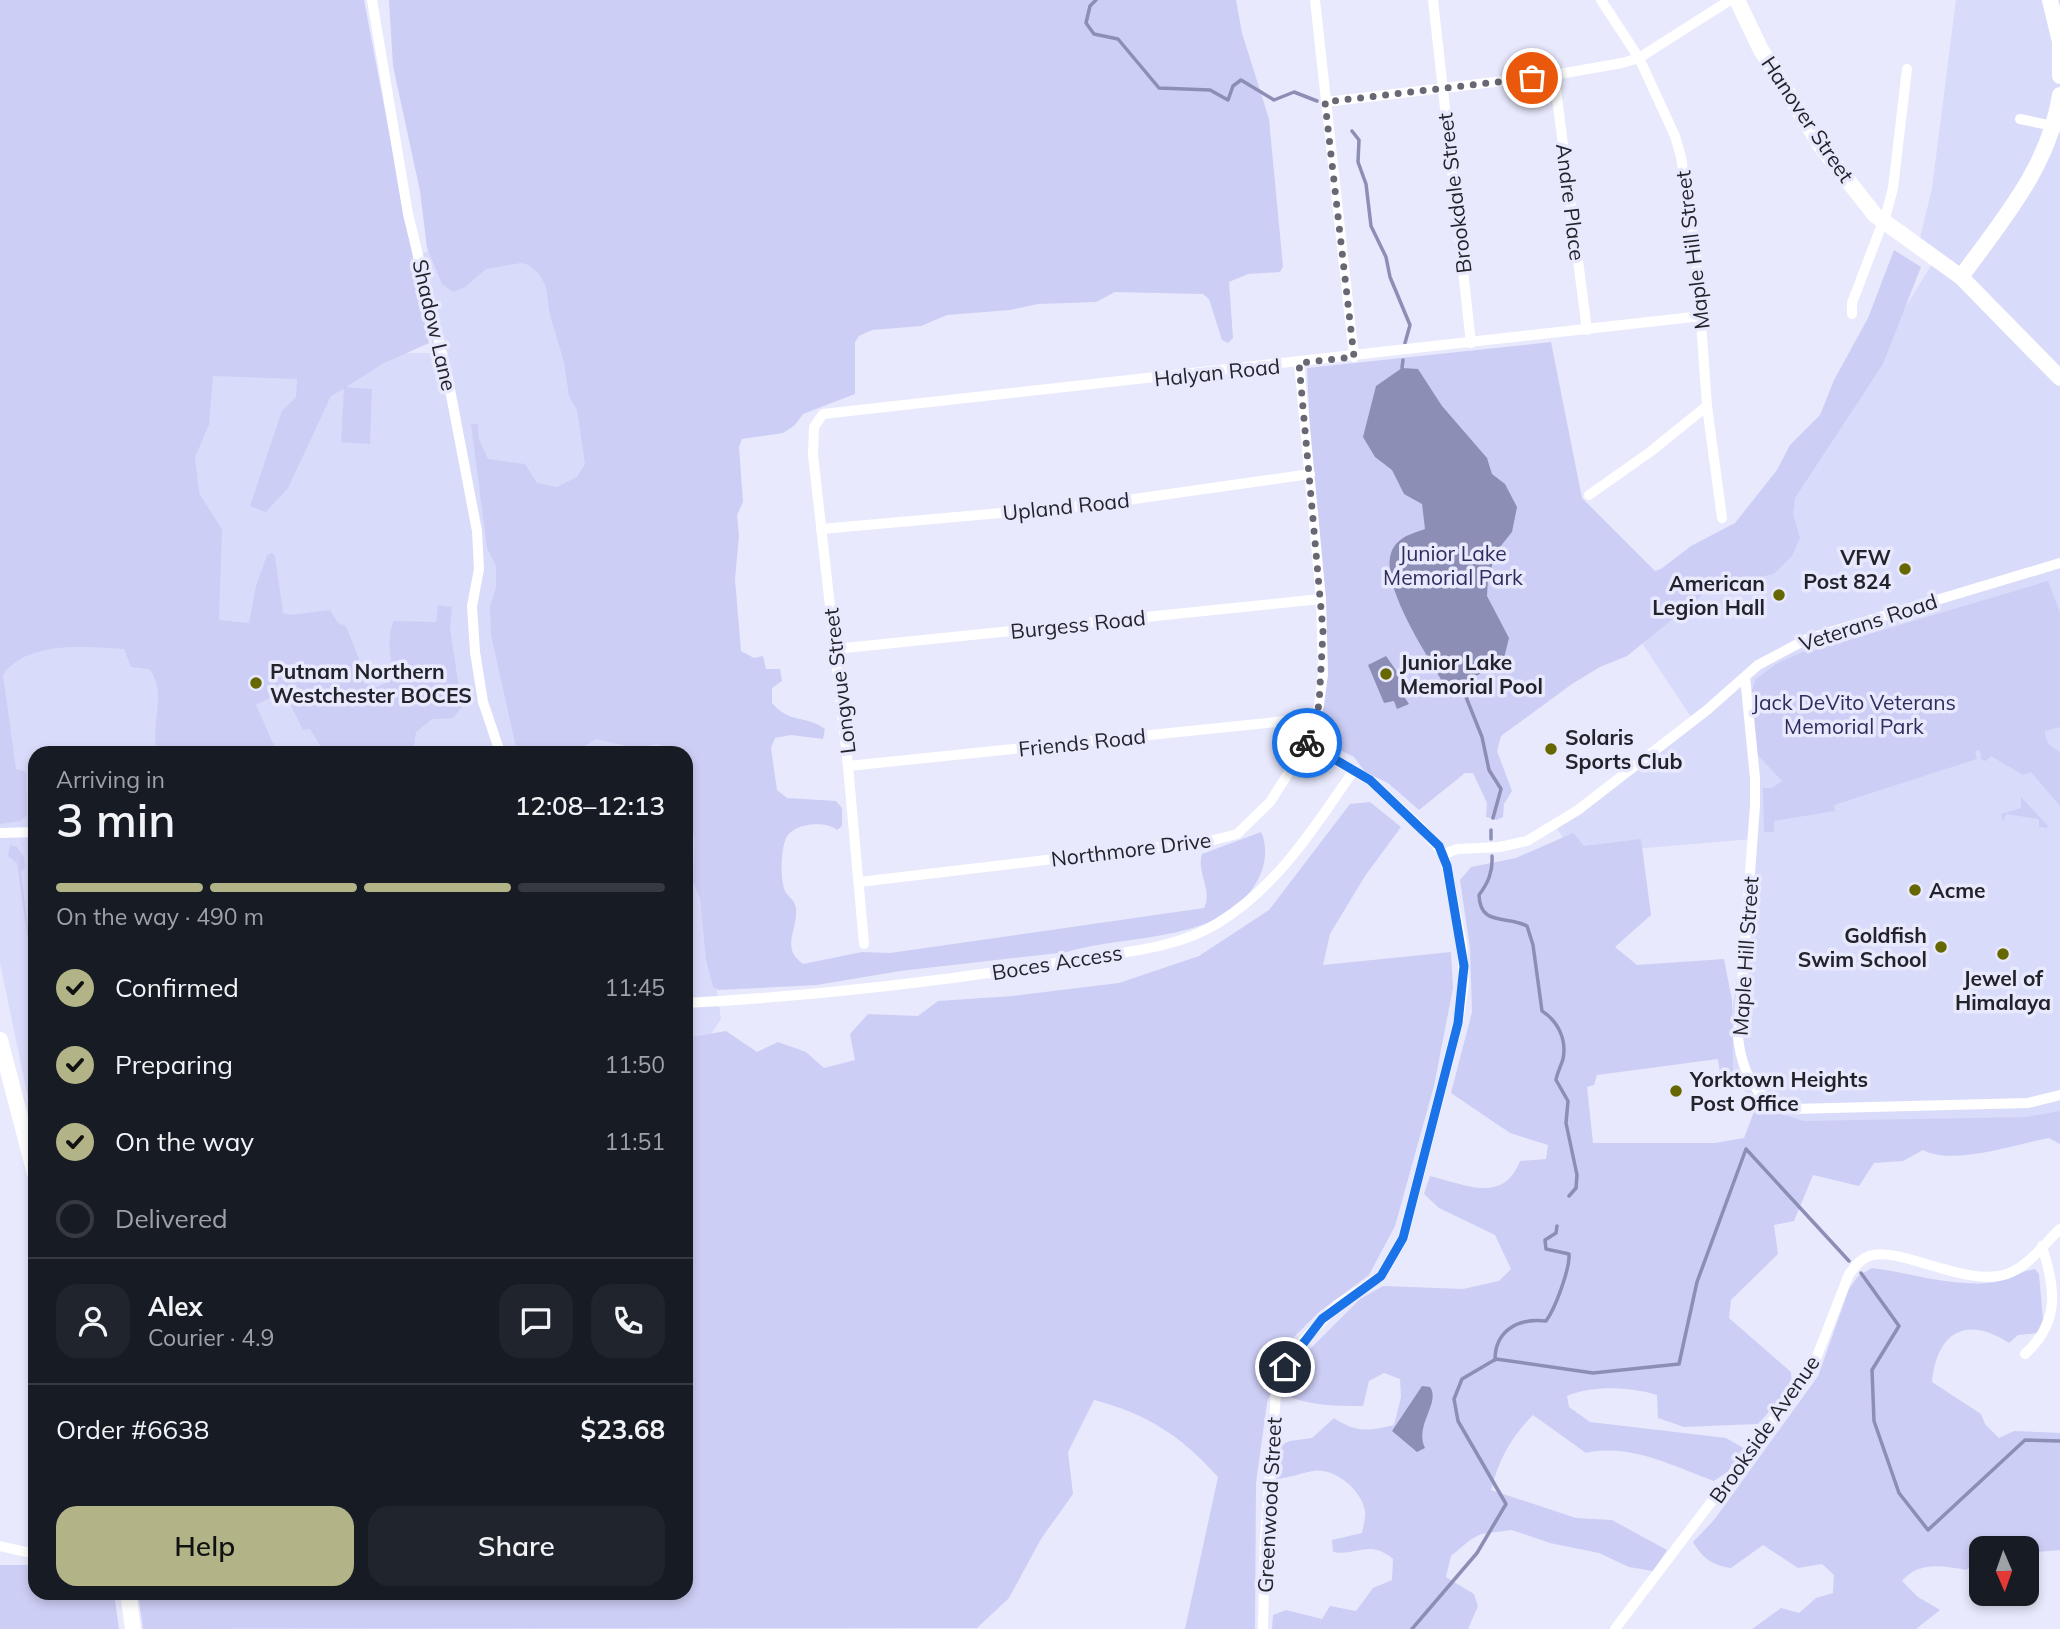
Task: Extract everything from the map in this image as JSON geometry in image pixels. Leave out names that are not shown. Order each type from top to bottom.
[{"type":"street","name":"Shadow Lane","points":[[372,0],[408,214],[447,374],[477,531],[479,569],[472,606],[474,652],[483,702],[498,746]]},
{"type":"street","points":[[1315,0],[1354,357]]},
{"type":"street","name":"Brookdale Street","points":[[1433,0],[1471,343]]},
{"type":"street","name":"Maple Hill Street","points":[[1601,0],[1639,58],[1675,136],[1681,158],[1696,253],[1707,405],[1723,518]]},
{"type":"street","points":[[1325,102],[1554,75],[1639,58],[1730,0]]},
{"type":"street","name":"Hanover Street","points":[[1737,0],[1761,50],[1822,149],[1875,215],[1961,277],[2060,378]]},
{"type":"street","points":[[2050,0],[2060,43],[2060,76]]},
{"type":"street","points":[[1852,314],[1852,303],[1884,221],[1898,163],[1907,69]]},
{"type":"street","name":"Andre Place","points":[[1554,75],[1587,330]]},
{"type":"street","points":[[1961,277],[2018,200],[2041,162],[2057,127],[2060,95]]},
{"type":"street","points":[[2020,119],[2057,127]]},
{"type":"street","name":"Halyan Road","points":[[817,419],[822,414],[1354,357],[1702,316]]},
{"type":"street","name":"Northmore Drive","points":[[859,882],[1214,840],[1237,834],[1270,802],[1307,744],[1323,674],[1321,599],[1299,363]]},
{"type":"street","points":[[1589,495],[1650,452],[1707,405]]},
{"type":"street","name":"Longvue Street","points":[[817,419],[813,455],[848,766],[863,944]]},
{"type":"street","name":"Upland Road","points":[[821,529],[1092,505],[1310,474]]},
{"type":"street","name":"Veterans Road","points":[[1444,854],[1457,849],[1500,847],[1527,841],[1578,810],[1707,710],[1758,665],[1807,639],[2060,563]]},
{"type":"street","name":"Burgess Road","points":[[835,649],[1321,599]]},
{"type":"street","name":"Maple Hill Street","points":[[1745,677],[1755,792],[1738,1038],[1741,1062],[1748,1079],[1770,1101],[1780,1107],[1793,1109],[2028,1103],[2060,1095]]},
{"type":"street","name":"Friends Road","points":[[848,766],[1315,718]]},
{"type":"street","points":[[1307,744],[1375,784],[1444,854]]},
{"type":"street","name":"Boces Access","points":[[693,1002],[848,991],[1045,965],[1156,947],[1191,936],[1216,925],[1255,897],[1297,853],[1354,771]]},
{"type":"street","points":[[0,833],[28,832]]},
{"type":"street","name":"Greenwood Street","points":[[1263,1629],[1267,1496],[1276,1394],[1285,1367],[1300,1344],[1337,1306],[1381,1276],[1392,1261],[1403,1238],[1458,1023],[1464,966],[1444,854]]},
{"type":"street","points":[[0,1040],[28,1147]]},
{"type":"street","name":"Brookside Avenue","points":[[1615,1629],[1812,1368],[1849,1274],[1859,1262],[1866,1257],[1884,1254],[1955,1273],[1991,1276],[2018,1269],[2060,1228]]},
{"type":"street","points":[[2025,1354],[2048,1332],[2055,1314],[2055,1287],[2042,1246]]},
{"type":"street","points":[[0,1546],[28,1552]]},
{"type":"street","points":[[129,1600],[133,1629]]},
{"type":"shaded area","points":[[1956,0],[2060,0],[2060,1116],[1790,1126],[1761,1111],[1730,1073],[1728,1035],[1744,934],[1753,839],[1574,854],[1554,824],[1693,720],[1624,616],[1731,550],[1881,347],[1935,259],[1918,247],[1932,188]]},
{"type":"shaded area","name":"Putnam Northern Westchester BOCES","points":[[552,228],[680,723],[683,746],[28,746],[28,1098],[0,963],[0,642],[175,354],[434,353],[416,254]]},
{"type":"shaded area","points":[[1402,368],[1418,369],[1442,406],[1487,458],[1492,474],[1505,484],[1517,507],[1512,532],[1496,552],[1488,579],[1487,596],[1509,638],[1504,658],[1478,675],[1446,688],[1405,616],[1391,575],[1390,558],[1396,544],[1406,536],[1425,529],[1422,504],[1404,494],[1392,470],[1375,457],[1363,437],[1376,386]]},
{"type":"shaded area","name":"Junior Lake Memorial Pool","points":[[1386,656],[1410,690],[1403,695],[1409,704],[1397,709],[1394,701],[1384,703],[1368,665]]},
{"type":"shaded area","points":[[693,817],[721,1019],[693,1060]]},
{"type":"shaded area","points":[[1422,1386],[1430,1387],[1432,1400],[1423,1431],[1425,1448],[1417,1452],[1392,1431]]},
{"type":"green space","points":[[0,0],[364,0],[429,343],[384,363],[346,387],[372,389],[370,444],[341,442],[344,389],[331,396],[288,488],[266,512],[250,506],[282,411],[296,397],[297,379],[213,376],[209,425],[195,457],[199,493],[222,529],[219,620],[249,623],[256,586],[267,555],[272,553],[275,556],[283,613],[290,615],[330,610],[338,623],[346,626],[363,669],[364,683],[377,687],[391,680],[389,643],[394,621],[436,622],[438,605],[452,607],[450,629],[462,707],[453,718],[432,719],[416,732],[414,746],[320,746],[310,729],[303,730],[284,691],[256,705],[274,746],[157,746],[157,688],[149,669],[131,667],[124,649],[75,647],[42,651],[14,664],[3,675],[16,769],[26,772],[27,815],[21,821],[0,824]]},
{"type":"green space","points":[[389,0],[1236,0],[1242,33],[1269,119],[1283,267],[1280,272],[1248,274],[1229,282],[1233,338],[1228,343],[1222,340],[1209,299],[1203,294],[1115,292],[1096,302],[1038,304],[1010,310],[947,315],[921,326],[872,330],[859,336],[855,342],[855,394],[803,414],[795,425],[783,433],[742,439],[739,447],[743,502],[737,515],[739,536],[735,579],[741,651],[754,658],[763,656],[766,669],[780,669],[782,681],[772,688],[772,703],[785,714],[818,724],[825,729],[823,739],[791,735],[775,738],[771,748],[777,790],[787,798],[836,801],[842,808],[842,826],[837,830],[825,825],[808,825],[794,830],[785,841],[782,880],[796,909],[792,952],[803,964],[862,952],[890,953],[1204,908],[1207,894],[1201,868],[1202,854],[1261,832],[1265,847],[1264,863],[1247,896],[1227,913],[1203,925],[1067,952],[900,971],[817,985],[719,990],[713,987],[706,960],[700,898],[693,881],[693,746],[627,746],[596,739],[584,746],[516,746],[491,635],[490,607],[496,587],[496,566],[487,548],[471,424],[478,424],[479,439],[488,459],[525,464],[537,483],[557,487],[577,477],[585,464],[577,410],[569,396],[564,362],[550,315],[546,287],[539,274],[529,265],[521,263],[486,269],[465,287],[453,292],[442,284],[427,248],[420,191],[393,66]]},
{"type":"green space","name":"Junior Lake Memorial Park","points":[[1894,250],[1921,267],[1883,364],[1795,498],[1793,514],[1800,538],[1792,556],[1774,574],[1751,579],[1734,576],[1710,589],[1627,656],[1600,667],[1572,684],[1501,736],[1497,751],[1512,791],[1504,804],[1503,817],[1497,820],[1486,817],[1487,803],[1473,773],[1465,773],[1419,810],[1388,783],[1365,772],[1354,757],[1324,742],[1307,368],[1551,342],[1582,498],[1655,571],[1691,546],[1735,523],[1777,470],[1790,445],[1820,415],[1834,380],[1868,318]]},
{"type":"green space","name":"Jack DeVito Veterans Memorial Park","points":[[2048,581],[2060,613],[2060,727],[2045,731],[2049,744],[2060,752],[2060,806],[2031,772],[2023,775],[1991,756],[1986,761],[1981,759],[1980,750],[1975,751],[1977,759],[1834,805],[1835,811],[1774,821],[1774,832],[1764,832],[1763,788],[1772,788],[1782,781],[1753,750],[1748,702],[1756,679],[1776,664],[1809,649],[1812,651]]},
{"type":"green space","points":[[2021,797],[2047,828],[2039,827],[2039,819],[2006,814],[2003,822],[2001,814],[2021,808]]},
{"type":"green space","points":[[1370,802],[1401,827],[1365,876],[1330,934],[1323,965],[1451,952],[1453,988],[1434,1086],[1395,1226],[1369,1275],[1319,1312],[1287,1344],[1267,1403],[1256,1483],[1255,1629],[1185,1629],[1218,1477],[1191,1450],[1162,1428],[1131,1412],[1094,1400],[1068,1452],[1073,1494],[1041,1539],[1009,1598],[977,1628],[143,1629],[139,1600],[693,1600],[693,1037],[726,1031],[757,1052],[778,1042],[806,1052],[824,1068],[855,1060],[850,1034],[868,1014],[918,1016],[938,1001],[1012,996],[1119,983],[1199,956],[1269,910],[1350,804]]},
{"type":"green space","points":[[1573,833],[1584,846],[1641,839],[1651,915],[1615,947],[1637,965],[1724,959],[1732,1000],[1733,1071],[1720,1073],[1718,1059],[1597,1075],[1594,1085],[1587,1087],[1593,1143],[1715,1143],[1744,1138],[1755,1109],[1768,1110],[1804,1121],[2026,1117],[2060,1111],[2060,1144],[2049,1138],[1985,1152],[1951,1156],[1923,1150],[1903,1161],[1874,1163],[1859,1186],[1813,1175],[1794,1221],[1774,1225],[1778,1254],[1731,1300],[1729,1318],[1791,1372],[1792,1386],[1758,1424],[1684,1427],[1658,1418],[1657,1395],[1635,1390],[1600,1389],[1567,1396],[1569,1407],[1590,1422],[1726,1438],[1747,1450],[1733,1468],[1714,1481],[1635,1454],[1619,1451],[1586,1453],[1533,1415],[1507,1449],[1491,1490],[1576,1518],[1612,1520],[1667,1550],[1653,1571],[1629,1567],[1599,1553],[1550,1543],[1512,1530],[1481,1534],[1451,1556],[1446,1577],[1474,1594],[1478,1606],[1468,1629],[1272,1629],[1273,1615],[1286,1610],[1322,1619],[1330,1606],[1356,1611],[1373,1588],[1392,1580],[1393,1559],[1385,1553],[1370,1549],[1333,1552],[1332,1540],[1362,1533],[1365,1511],[1353,1488],[1338,1477],[1321,1471],[1276,1479],[1279,1446],[1290,1441],[1312,1438],[1334,1418],[1349,1426],[1363,1429],[1394,1425],[1401,1397],[1400,1379],[1384,1373],[1369,1381],[1363,1406],[1343,1406],[1315,1404],[1287,1396],[1290,1377],[1310,1349],[1360,1299],[1383,1286],[1463,1289],[1499,1281],[1511,1269],[1495,1235],[1439,1208],[1424,1194],[1430,1176],[1481,1188],[1504,1183],[1513,1175],[1520,1161],[1546,1159],[1548,1145],[1510,1133],[1451,1093],[1472,1012],[1470,948],[1460,880],[1471,867],[1516,858]]},
{"type":"green space","points":[[10,845],[17,847],[24,857],[25,868],[21,872],[28,939],[17,863],[8,856]]},
{"type":"green space","points":[[1872,1268],[1944,1281],[1973,1283],[1994,1282],[2035,1269],[2039,1274],[2043,1319],[2038,1333],[2018,1335],[2009,1343],[1980,1330],[1956,1333],[1940,1351],[1932,1382],[1981,1414],[1985,1424],[1999,1438],[2014,1431],[2060,1433],[2060,1550],[2039,1552],[2039,1536],[1969,1536],[1969,1568],[1966,1570],[1932,1566],[1916,1570],[1902,1581],[1918,1597],[1940,1610],[1916,1629],[1752,1629],[1781,1608],[1799,1613],[1816,1598],[1833,1593],[1834,1575],[1822,1564],[1798,1568],[1763,1545],[1731,1568],[1725,1567],[1700,1553],[1693,1542],[1714,1520],[1818,1376],[1849,1289],[1858,1276]]},
{"type":"green space","points":[[0,1565],[28,1565],[28,1600],[115,1600],[119,1629],[0,1629]]},
{"type":"waterway","points":[[1096,0],[1090,6],[1086,23],[1094,34],[1118,39],[1159,88],[1210,90],[1228,100],[1233,86],[1241,80],[1274,100],[1294,92],[1317,101]]},
{"type":"waterway","points":[[1352,131],[1359,140],[1358,162],[1366,184],[1371,226],[1386,257],[1390,277],[1410,325],[1405,343]]},
{"type":"waterway","points":[[1402,368],[1403,360]]},
{"type":"waterway","points":[[1460,682],[1482,737],[1489,770],[1501,789],[1493,818]]},
{"type":"waterway","points":[[1491,830],[1491,839]]},
{"type":"waterway","points":[[1492,856],[1489,877],[1479,895],[1481,905],[1489,916],[1527,926],[1533,945],[1542,1011],[1553,1020],[1564,1045],[1563,1059],[1556,1080],[1568,1101],[1566,1123],[1577,1175],[1576,1188],[1569,1196]]},
{"type":"waterway","points":[[1412,1629],[1477,1553],[1506,1504],[1458,1421],[1454,1399],[1462,1379],[1496,1359],[1593,1373],[1679,1364],[1697,1282],[1746,1149],[1849,1261]]},
{"type":"waterway","points":[[1495,1360],[1496,1349],[1504,1333],[1527,1321],[1546,1321],[1554,1308],[1569,1261],[1569,1254],[1546,1249],[1545,1240],[1556,1233],[1557,1226]]},
{"type":"waterway","points":[[1861,1273],[1899,1326],[1872,1370],[1874,1421],[1899,1493],[1928,1530],[2025,1440],[2060,1441]]},
{"type":"way so far","points":[[1307,743],[1319,705],[1323,674],[1323,631],[1299,363],[1354,357],[1325,102],[1532,78]]},
{"type":"place","name":"VFW Post 824","points":[[1905,569]]},
{"type":"place","name":"American Legion Hall","points":[[1779,595]]},
{"type":"place","name":"Junior Lake Memorial Pool","points":[[1386,674]]},
{"type":"place","name":"Putnam Northern Westchester BOCES","points":[[256,683]]},
{"type":"place","name":"Solaris Sports Club","points":[[1551,749]]},
{"type":"place","name":"Acme","points":[[1915,890]]},
{"type":"place","name":"Goldfish Swim School","points":[[1941,947]]},
{"type":"place","name":"Jewel of Himalaya","points":[[2003,954]]},
{"type":"place","name":"Yorktown Heights Post Office","points":[[1676,1091]]},
{"type":"route","points":[[1285,1367],[1300,1344],[1322,1319],[1381,1276],[1403,1238],[1458,1023],[1464,984],[1462,945],[1447,866],[1439,846],[1370,780],[1307,743]]}]
